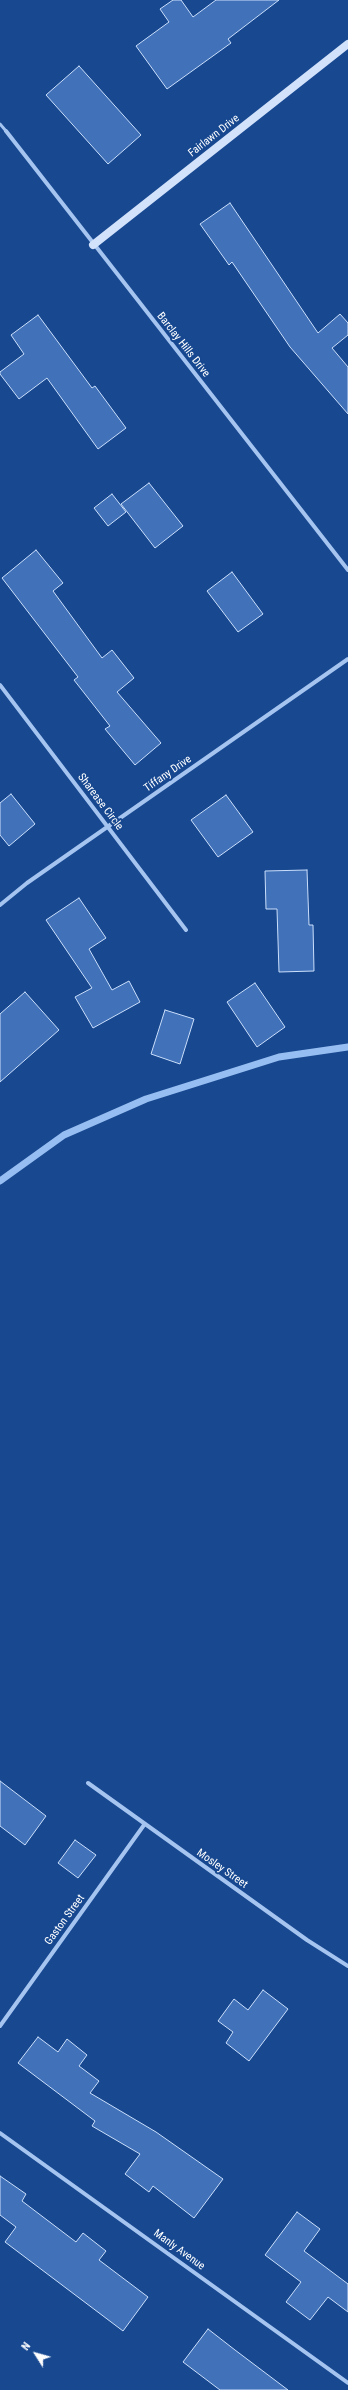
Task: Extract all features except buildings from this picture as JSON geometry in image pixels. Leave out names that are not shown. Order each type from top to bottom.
[{"type":"street","name":"Fairlawn Drive","points":[[94,245],[348,44]]},
{"type":"street","name":"Barclay Hills Drive","points":[[6,131],[348,570]]},
{"type":"street","name":"Tiffany Drive","points":[[0,905],[27,882],[348,660]]},
{"type":"street","name":"Sharease Circle","points":[[0,685],[186,930]]},
{"type":"street","name":"Mosley Street","points":[[88,1782],[144,1825],[306,1940],[348,1966]]},
{"type":"street","name":"Gaston Street","points":[[0,2026],[144,1825]]},
{"type":"street","name":"Manly Avenue","points":[[0,2133],[348,2382]]},
{"type":"lane","points":[[0,124],[6,131]]},
{"type":"waterway","points":[[0,1181],[64,1135],[146,1099],[279,1057],[348,1047]]}]
